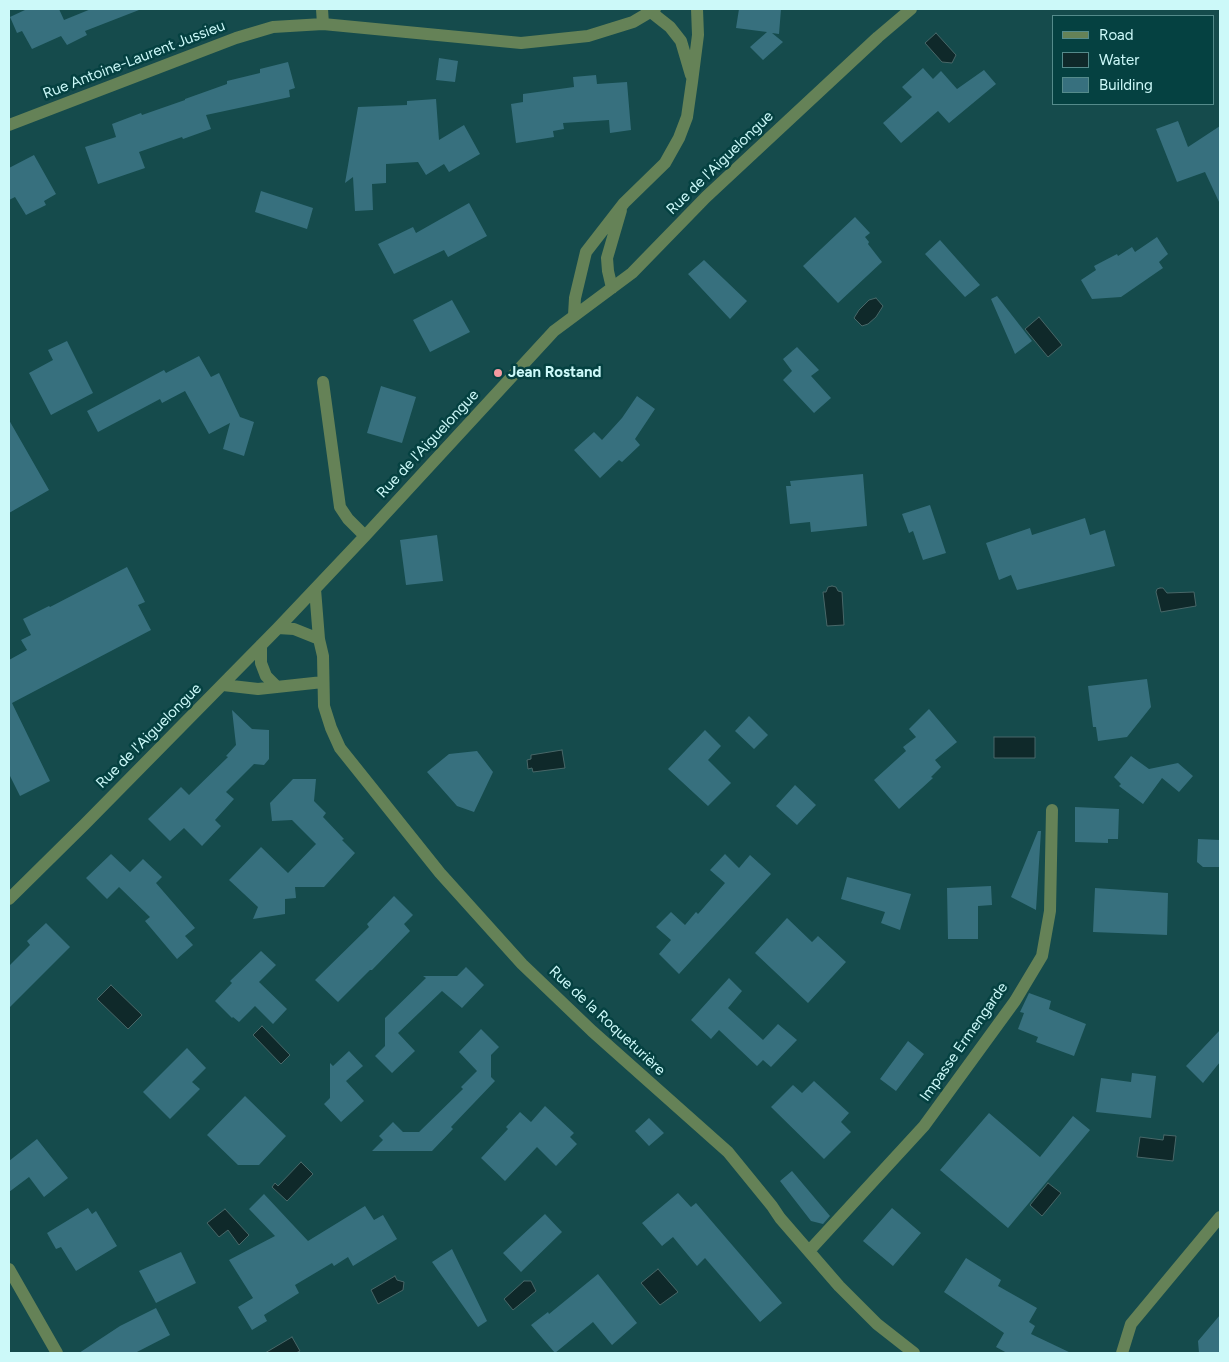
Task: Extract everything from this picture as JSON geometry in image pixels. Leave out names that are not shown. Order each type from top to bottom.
[{"type":"street","points":[[322,9],[323,24]]},
{"type":"street","points":[[574,315],[575,298],[586,252],[624,203],[665,163],[679,138],[687,117],[698,35],[698,9]]},
{"type":"street","name":"Rue de l'Aiguelongue","points":[[9,899],[261,646],[554,331],[632,273],[706,197],[910,9]]},
{"type":"street","points":[[653,11],[670,26],[681,42],[692,82]]},
{"type":"street","name":"Rue Antoine-Laurent Jussieu","points":[[9,125],[236,38],[272,27],[323,24],[521,44],[588,36],[633,22],[653,11]]},
{"type":"street","points":[[612,288],[607,258],[624,203]]},
{"type":"street","points":[[323,382],[340,507],[348,519],[365,536]]},
{"type":"street","name":"Rue de la Roqueturière","points":[[315,589],[319,639],[323,656],[324,706],[330,728],[340,748],[440,873],[522,964],[592,1030],[728,1152],[839,1286],[877,1324],[914,1353]]},
{"type":"street","points":[[278,628],[294,628],[319,639]]},
{"type":"street","points":[[261,646],[261,663],[266,676],[277,687]]},
{"type":"street","points":[[223,684],[258,689],[323,682]]},
{"type":"street","name":"Impasse Ermengarde","points":[[809,1252],[924,1126],[1015,1001],[1042,956],[1050,911],[1052,810]]},
{"type":"street","points":[[1122,1353],[1131,1324],[1220,1217]]},
{"type":"street","points":[[9,1269],[57,1353]]},
{"type":"water","points":[[936,33],[956,55],[952,63],[942,62],[925,43]]},
{"type":"water","points":[[876,298],[883,306],[876,317],[868,324],[862,326],[854,318],[869,300]]},
{"type":"water","points":[[1039,317],[1062,345],[1048,357],[1025,329]]},
{"type":"water","points":[[832,586],[842,592],[844,625],[827,626],[823,592],[826,592],[828,587]]},
{"type":"water","points":[[1163,588],[1167,593],[1194,592],[1196,606],[1161,612],[1156,592]]},
{"type":"water","points":[[994,737],[1035,737],[1035,758],[994,758]]},
{"type":"water","points":[[562,750],[565,768],[533,772],[532,768],[528,769],[527,760],[531,759],[531,755]]},
{"type":"water","points":[[111,985],[142,1015],[128,1029],[97,999]]},
{"type":"water","points":[[262,1026],[290,1055],[281,1064],[253,1035]]},
{"type":"water","points":[[1164,1135],[1176,1136],[1173,1161],[1137,1157],[1140,1137],[1163,1140]]},
{"type":"water","points":[[301,1162],[313,1174],[287,1201],[272,1187],[275,1183],[278,1186]]},
{"type":"water","points":[[1048,1183],[1061,1193],[1042,1216],[1030,1205]]},
{"type":"water","points":[[225,1209],[249,1235],[239,1245],[228,1230],[219,1237],[207,1223]]},
{"type":"water","points":[[658,1269],[678,1292],[660,1305],[641,1283]]},
{"type":"water","points":[[395,1276],[397,1280],[404,1282],[403,1290],[378,1304],[371,1290]]},
{"type":"water","points":[[524,1281],[531,1281],[536,1291],[513,1310],[504,1299]]},
{"type":"water","points":[[292,1337],[300,1351],[296,1353],[265,1353]]},
{"type":"building","points":[[27,9],[59,9],[64,20],[91,9],[139,10],[85,31],[87,35],[67,45],[61,36],[32,49],[22,31],[17,33],[10,17]]},
{"type":"building","points":[[739,9],[781,9],[779,34],[772,33],[783,42],[763,60],[750,47],[767,32],[736,28]]},
{"type":"building","points":[[439,58],[458,61],[455,82],[436,80]]},
{"type":"building","points":[[288,62],[295,88],[289,90],[290,97],[206,115],[211,129],[139,152],[145,168],[98,184],[85,147],[116,137],[112,124],[185,100],[227,84],[227,81],[260,73],[260,69]]},
{"type":"building","points":[[923,68],[933,79],[941,71],[957,89],[984,70],[996,84],[949,123],[938,111],[901,143],[883,123],[912,97],[902,87]]},
{"type":"building","points":[[596,75],[597,84],[627,82],[631,130],[610,133],[609,120],[563,123],[564,129],[553,131],[554,137],[516,143],[511,104],[523,102],[523,94],[574,87],[573,77]]},
{"type":"building","points":[[436,99],[439,140],[464,125],[480,154],[449,172],[444,164],[426,175],[418,162],[386,164],[386,183],[372,184],[373,210],[355,211],[353,177],[345,183],[358,107],[407,105],[407,101]]},
{"type":"building","points":[[1178,121],[1188,147],[1220,126],[1220,204],[1205,172],[1177,182],[1156,129]]},
{"type":"building","points":[[34,155],[56,194],[44,201],[46,205],[26,215],[15,197],[9,200],[9,168]]},
{"type":"building","points":[[261,191],[313,208],[307,229],[255,212]]},
{"type":"building","points":[[469,203],[487,236],[448,257],[444,250],[394,274],[378,244],[413,227],[416,233]]},
{"type":"building","points":[[855,217],[870,233],[865,237],[882,262],[838,303],[803,266]]},
{"type":"building","points":[[1157,237],[1168,254],[1159,262],[1163,268],[1121,297],[1092,299],[1081,280],[1096,270],[1094,266],[1117,254],[1118,256],[1132,247],[1135,252]]},
{"type":"building","points":[[940,240],[980,285],[965,297],[925,254]]},
{"type":"building","points":[[704,260],[747,301],[730,319],[688,274]]},
{"type":"building","points":[[997,296],[1032,341],[1015,354],[991,299]]},
{"type":"building","points":[[452,300],[470,332],[430,352],[413,320]]},
{"type":"building","points":[[67,341],[93,393],[51,415],[29,373],[53,360],[48,350]]},
{"type":"building","points":[[797,347],[819,370],[811,376],[831,398],[814,413],[783,380],[792,371],[783,359]]},
{"type":"building","points":[[199,356],[211,377],[219,373],[240,417],[254,422],[244,456],[223,449],[230,423],[209,434],[185,391],[162,403],[160,399],[98,432],[87,411],[164,370],[166,373]]},
{"type":"building","points":[[381,386],[416,397],[402,443],[367,433]]},
{"type":"building","points":[[637,396],[655,409],[635,439],[640,445],[622,462],[619,460],[600,478],[574,450],[594,432],[602,440],[622,418]]},
{"type":"building","points":[[9,420],[49,490],[9,513]]},
{"type":"building","points":[[863,474],[867,526],[811,532],[810,522],[790,524],[786,486],[791,486],[790,481]]},
{"type":"building","points":[[930,505],[946,553],[923,560],[913,531],[909,533],[902,514]]},
{"type":"building","points":[[1085,518],[1090,535],[1105,530],[1115,566],[1017,590],[1011,575],[999,580],[986,543],[1030,528],[1032,535]]},
{"type":"building","points":[[437,535],[443,581],[406,585],[400,540]]},
{"type":"building","points":[[127,567],[145,602],[138,605],[151,630],[12,703],[50,781],[20,796],[9,774],[9,660],[27,650],[21,640],[31,635],[23,619]]},
{"type":"building","points":[[1147,679],[1151,707],[1127,737],[1098,741],[1096,727],[1093,727],[1088,686]]},
{"type":"building","points":[[929,709],[957,742],[935,760],[941,767],[931,777],[933,778],[899,809],[874,780],[906,751],[903,747],[916,737],[909,729]]},
{"type":"building","points":[[232,710],[252,729],[269,730],[269,759],[264,765],[254,764],[226,792],[234,799],[215,820],[221,826],[202,846],[184,828],[170,841],[148,819],[181,787],[189,795],[228,757],[226,756],[236,745]]},
{"type":"building","points":[[749,716],[768,735],[754,749],[735,731]]},
{"type":"building","points":[[705,730],[721,746],[708,760],[731,783],[708,806],[668,769]]},
{"type":"building","points":[[477,751],[493,772],[474,812],[457,806],[427,772],[449,754]]},
{"type":"building","points":[[1131,756],[1149,769],[1178,763],[1193,776],[1179,792],[1162,778],[1143,804],[1119,786],[1121,784],[1114,777]]},
{"type":"building","points":[[293,779],[316,779],[314,801],[326,813],[323,817],[355,853],[324,887],[295,887],[296,898],[285,899],[285,914],[253,919],[258,907],[229,880],[261,847],[288,873],[316,844],[292,820],[272,821],[270,803]]},
{"type":"building","points":[[795,785],[816,805],[797,825],[776,806]]},
{"type":"building","points":[[1075,807],[1119,809],[1118,839],[1108,839],[1108,843],[1075,842]]},
{"type":"building","points":[[1038,831],[1041,831],[1036,910],[1011,897]]},
{"type":"building","points":[[1198,839],[1220,840],[1220,867],[1203,867],[1197,862]]},
{"type":"building","points":[[111,854],[130,872],[143,859],[162,877],[156,883],[195,928],[185,936],[193,945],[177,959],[145,921],[150,917],[119,887],[107,899],[86,878]]},
{"type":"building","points":[[725,854],[739,868],[750,855],[771,874],[679,974],[659,954],[671,940],[656,927],[671,912],[685,925],[696,912],[698,914],[725,883],[710,870]]},
{"type":"building","points":[[847,877],[911,894],[900,930],[881,923],[885,912],[841,899]]},
{"type":"building","points":[[991,886],[992,905],[978,906],[978,939],[948,939],[947,888]]},
{"type":"building","points":[[1095,888],[1168,893],[1167,935],[1093,932]]},
{"type":"building","points":[[394,896],[413,915],[404,924],[410,931],[338,1002],[315,980],[369,927],[367,924]]},
{"type":"building","points":[[787,918],[812,942],[818,936],[846,962],[808,1003],[755,953]]},
{"type":"building","points":[[46,923],[70,947],[9,1008],[9,966],[30,945],[27,941]]},
{"type":"building","points":[[261,951],[276,965],[259,982],[287,1009],[273,1024],[255,1006],[239,1022],[232,1018],[215,1001],[232,983],[230,981]]},
{"type":"building","points":[[466,967],[484,985],[462,1008],[442,991],[398,1033],[415,1051],[392,1073],[375,1056],[385,1046],[385,1018],[426,978],[423,976],[457,976]]},
{"type":"building","points":[[729,978],[742,991],[728,1008],[763,1040],[778,1024],[797,1040],[771,1067],[763,1060],[757,1066],[719,1030],[711,1039],[691,1020]]},
{"type":"building","points":[[1029,993],[1051,1001],[1049,1009],[1086,1024],[1074,1056],[1036,1042],[1038,1037],[1018,1029],[1024,1013],[1020,1012]]},
{"type":"building","points":[[481,1029],[499,1047],[491,1055],[491,1077],[495,1081],[451,1127],[453,1129],[432,1151],[372,1151],[383,1140],[379,1136],[393,1122],[403,1132],[419,1132],[463,1089],[461,1087],[477,1071],[459,1052]]},
{"type":"building","points":[[1220,1030],[1220,1062],[1203,1083],[1186,1066]]},
{"type":"building","points":[[908,1041],[924,1054],[896,1091],[880,1079]]},
{"type":"building","points":[[187,1048],[206,1068],[192,1082],[200,1089],[170,1119],[143,1092]]},
{"type":"building","points":[[349,1051],[363,1066],[346,1081],[364,1101],[341,1122],[324,1104],[330,1098],[330,1063],[333,1066]]},
{"type":"building","points":[[1132,1073],[1156,1076],[1151,1118],[1096,1112],[1101,1078],[1131,1082]]},
{"type":"building","points":[[814,1081],[849,1113],[841,1122],[851,1132],[824,1159],[771,1107],[793,1085],[802,1093]]},
{"type":"building","points":[[245,1096],[286,1136],[259,1165],[238,1165],[207,1135]]},
{"type":"building","points":[[545,1106],[574,1133],[570,1137],[577,1144],[556,1166],[537,1147],[505,1181],[481,1158],[508,1129],[506,1127],[520,1112],[531,1122]]},
{"type":"building","points":[[989,1113],[1040,1157],[1073,1116],[1090,1130],[1008,1228],[940,1170]]},
{"type":"building","points":[[649,1118],[664,1133],[649,1146],[635,1131]]},
{"type":"building","points":[[37,1139],[68,1178],[44,1197],[29,1177],[9,1192],[9,1161]]},
{"type":"building","points":[[792,1171],[830,1216],[823,1224],[811,1221],[780,1181]]},
{"type":"building","points":[[678,1193],[691,1207],[696,1203],[782,1303],[760,1322],[705,1258],[697,1266],[673,1237],[662,1246],[642,1223]]},
{"type":"building","points":[[264,1194],[308,1241],[365,1206],[374,1220],[383,1215],[397,1239],[353,1266],[348,1257],[334,1266],[332,1263],[295,1285],[299,1293],[264,1315],[267,1321],[252,1330],[238,1307],[253,1298],[229,1260],[275,1236],[249,1209]]},
{"type":"building","points":[[88,1208],[92,1214],[96,1211],[117,1246],[76,1271],[61,1247],[56,1249],[47,1233]]},
{"type":"building","points":[[892,1208],[921,1233],[893,1266],[863,1241]]},
{"type":"building","points":[[545,1214],[562,1232],[521,1272],[503,1253]]},
{"type":"building","points":[[452,1249],[487,1321],[478,1327],[432,1262]]},
{"type":"building","points":[[181,1252],[196,1283],[156,1303],[139,1271]]},
{"type":"building","points":[[966,1258],[1001,1280],[998,1286],[1037,1308],[1029,1322],[1035,1326],[1031,1334],[1071,1353],[1007,1353],[996,1347],[1004,1333],[944,1292]]},
{"type":"building","points":[[598,1274],[637,1323],[612,1345],[593,1322],[555,1353],[531,1325],[548,1312],[549,1314]]},
{"type":"building","points":[[156,1308],[170,1335],[135,1353],[79,1353],[120,1326]]},
{"type":"building","points":[[1220,1315],[1220,1353],[1199,1353],[1198,1341]]},
{"type":"place","name":"Jean Rostand","points":[[498,373]]}]
